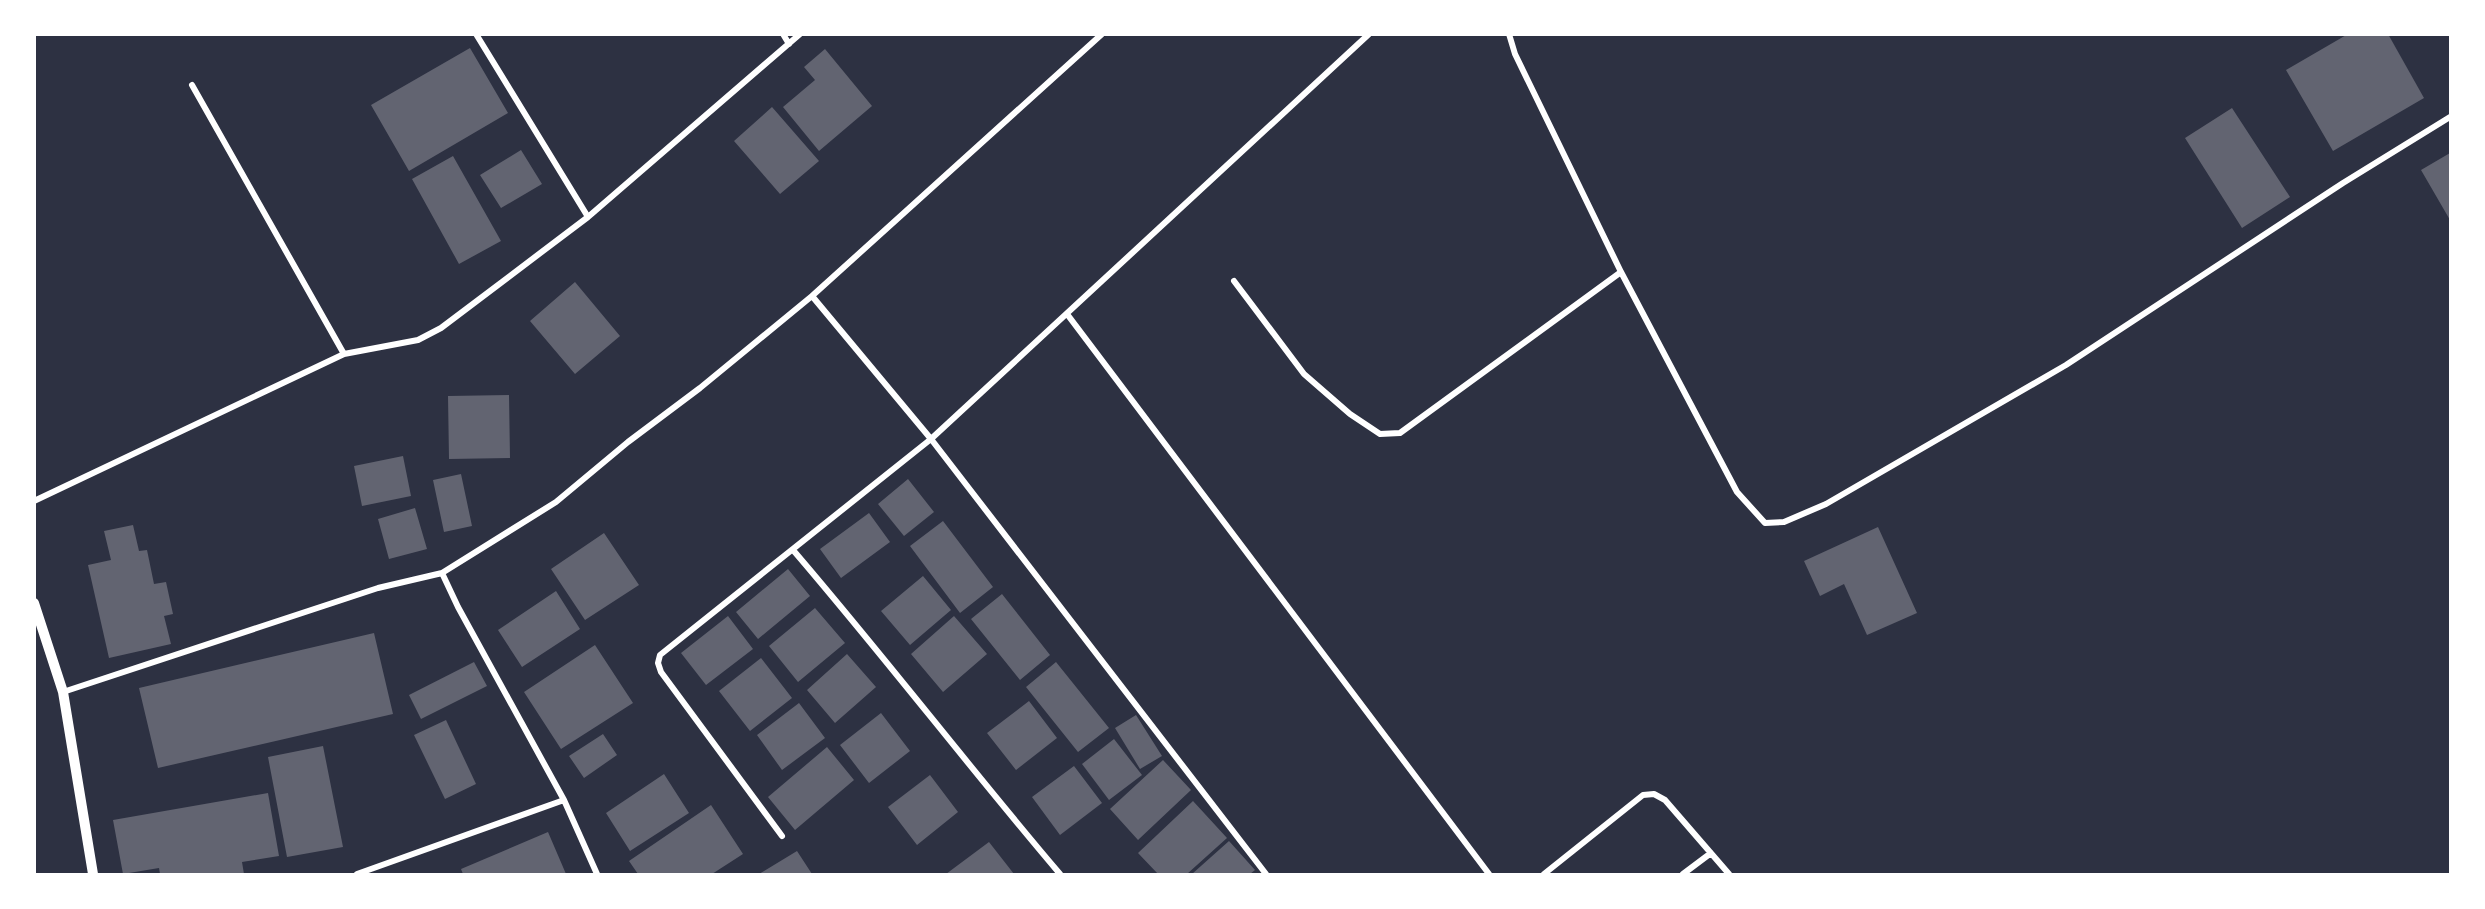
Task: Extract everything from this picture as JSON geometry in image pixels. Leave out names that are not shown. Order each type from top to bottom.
[{"type":"street","points":[[476,34],[588,217]]},
{"type":"street","points":[[783,34],[789,44]]},
{"type":"street","points":[[34,501],[344,354],[418,340],[441,328],[588,217],[800,34]]},
{"type":"street","points":[[63,692],[378,588],[442,573],[556,502],[812,296],[1102,34]]},
{"type":"street","points":[[782,836],[661,672],[658,663],[660,655],[670,644],[793,550],[931,439],[1369,34]]},
{"type":"street","points":[[1509,34],[1515,54],[1621,272],[1737,492],[1765,523],[1784,522],[1826,504],[2066,365],[2343,183],[2451,117]]},
{"type":"street","points":[[192,85],[344,354]]},
{"type":"street","points":[[1234,281],[1304,374],[1350,414],[1380,434],[1400,433],[1621,272]]},
{"type":"street","points":[[812,296],[931,439],[1266,874]]},
{"type":"street","points":[[1067,314],[1489,874]]},
{"type":"street","points":[[793,550],[872,641],[1060,874]]},
{"type":"street","points":[[442,573],[458,607],[564,800],[597,874]]},
{"type":"street","points":[[34,603],[63,692],[93,874]]},
{"type":"street","points":[[1544,874],[1643,795],[1654,794],[1665,800],[1729,874]]},
{"type":"street","points":[[357,874],[564,800]]},
{"type":"street","points":[[1683,874],[1711,853]]},
{"type":"building","points":[[2348,34],[2388,34],[2424,98],[2333,151],[2286,70]]},
{"type":"building","points":[[470,48],[508,113],[409,171],[371,105]]},
{"type":"building","points":[[825,49],[872,106],[819,151],[783,107],[815,80],[804,67]]},
{"type":"building","points":[[772,107],[819,161],[780,194],[734,141]]},
{"type":"building","points":[[2232,108],[2290,197],[2242,228],[2185,138]]},
{"type":"building","points":[[521,150],[542,184],[501,208],[480,175]]},
{"type":"building","points":[[2450,153],[2450,220],[2421,170]]},
{"type":"building","points":[[453,156],[501,241],[459,264],[412,179]]},
{"type":"building","points":[[575,282],[620,336],[575,374],[530,321]]},
{"type":"building","points":[[509,395],[510,458],[449,459],[448,396]]},
{"type":"building","points":[[403,456],[411,496],[362,506],[354,466]]},
{"type":"building","points":[[461,474],[472,526],[444,532],[433,480]]},
{"type":"building","points":[[908,479],[934,512],[904,536],[878,504]]},
{"type":"building","points":[[415,508],[427,549],[389,559],[378,519]]},
{"type":"building","points":[[869,513],[890,542],[841,578],[820,549]]},
{"type":"building","points":[[943,521],[993,587],[960,613],[910,546]]},
{"type":"building","points":[[133,525],[139,551],[147,550],[154,584],[166,582],[173,614],[164,616],[171,644],[109,658],[88,565],[111,560],[104,531]]},
{"type":"building","points":[[1878,527],[1917,613],[1867,635],[1844,584],[1820,596],[1804,561]]},
{"type":"building","points":[[604,533],[639,585],[585,620],[551,569]]},
{"type":"building","points":[[788,569],[810,596],[758,639],[736,612]]},
{"type":"building","points":[[923,576],[951,610],[910,645],[881,611]]},
{"type":"building","points":[[556,591],[580,629],[522,667],[498,630]]},
{"type":"building","points":[[1002,594],[1050,655],[1020,680],[971,619]]},
{"type":"building","points":[[815,608],[845,643],[798,682],[769,646]]},
{"type":"building","points":[[728,616],[753,649],[706,685],[681,653]]},
{"type":"building","points":[[954,616],[987,654],[943,692],[911,654]]},
{"type":"building","points":[[374,633],[393,714],[158,768],[139,688]]},
{"type":"building","points":[[595,645],[633,703],[561,749],[524,692]]},
{"type":"building","points":[[847,654],[876,687],[835,723],[807,690]]},
{"type":"building","points":[[761,658],[792,698],[750,731],[719,691]]},
{"type":"building","points":[[474,662],[487,686],[421,719],[409,695]]},
{"type":"building","points":[[1056,662],[1109,728],[1078,752],[1026,687]]},
{"type":"building","points":[[1029,701],[1057,738],[1016,770],[987,733]]},
{"type":"building","points":[[799,703],[825,738],[782,770],[757,735]]},
{"type":"building","points":[[881,713],[910,751],[869,783],[840,745]]},
{"type":"building","points":[[1136,715],[1162,756],[1140,769],[1115,728]]},
{"type":"building","points":[[446,720],[476,784],[445,799],[414,735]]},
{"type":"building","points":[[603,734],[617,755],[584,778],[569,756]]},
{"type":"building","points":[[1114,739],[1142,775],[1109,800],[1082,764]]},
{"type":"building","points":[[323,746],[343,847],[287,857],[268,757]]},
{"type":"building","points":[[827,747],[854,780],[795,830],[768,797]]},
{"type":"building","points":[[1163,760],[1191,790],[1138,840],[1110,809]]},
{"type":"building","points":[[1074,766],[1102,803],[1060,835],[1032,797]]},
{"type":"building","points":[[664,774],[689,813],[630,851],[606,813]]},
{"type":"building","points":[[930,775],[958,812],[917,845],[888,807]]},
{"type":"building","points":[[268,793],[279,856],[242,862],[244,874],[160,874],[159,868],[123,874],[113,820]]},
{"type":"building","points":[[1193,801],[1227,838],[1187,874],[1158,874],[1138,853]]},
{"type":"building","points":[[711,805],[743,854],[712,874],[638,874],[629,861]]},
{"type":"building","points":[[548,832],[566,874],[463,874],[461,869]]},
{"type":"building","points":[[1229,841],[1255,870],[1250,874],[1192,874]]},
{"type":"building","points":[[989,842],[1014,874],[946,874]]},
{"type":"building","points":[[797,851],[812,874],[759,874]]}]
